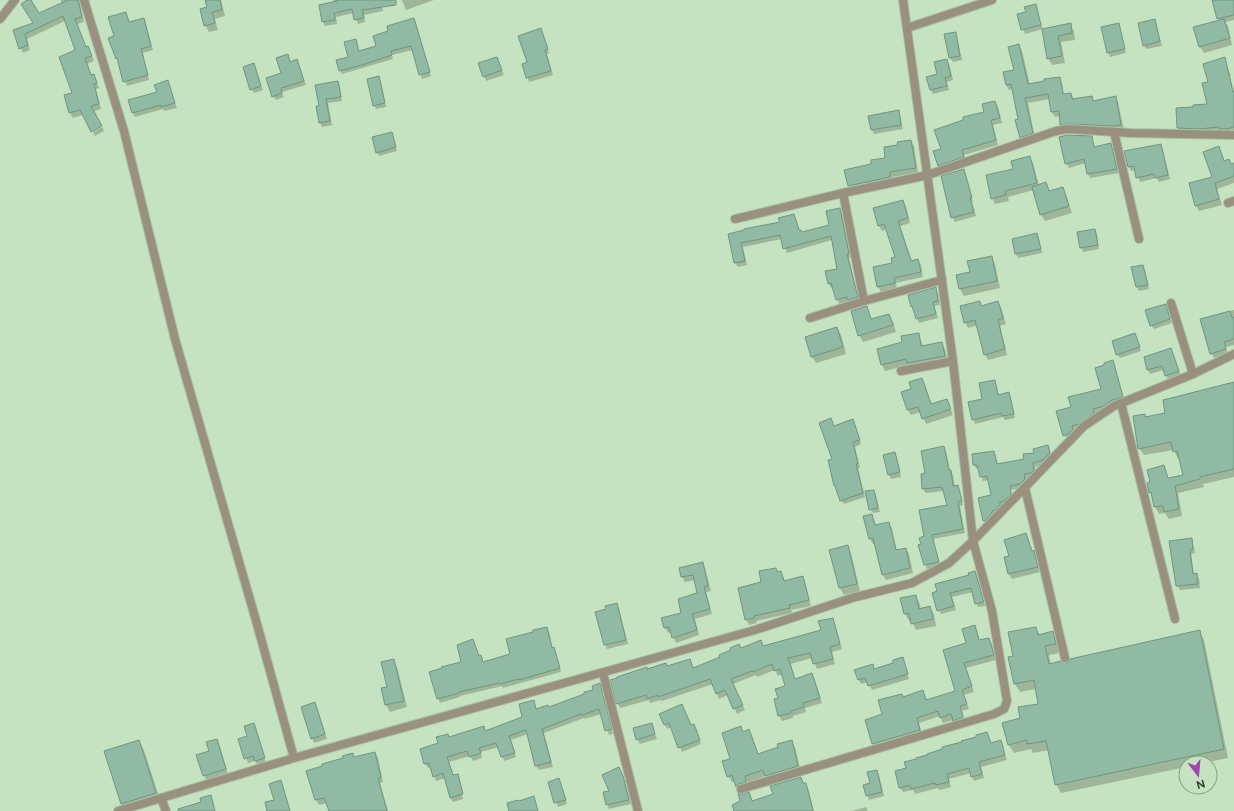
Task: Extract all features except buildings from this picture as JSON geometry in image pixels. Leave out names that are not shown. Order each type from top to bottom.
[{"type":"street","points":[[0,19],[15,0]]},
{"type":"street","points":[[84,0],[124,131],[175,339],[294,758]]},
{"type":"street","points":[[741,789],[970,722],[1004,709],[1007,701],[992,610],[973,542],[953,361],[903,0]]},
{"type":"street","points":[[907,28],[992,0]]},
{"type":"street","points":[[734,219],[843,193],[928,175],[1056,131],[1068,129],[1114,132],[1234,135]]},
{"type":"street","points":[[1114,132],[1139,239]]},
{"type":"street","points":[[843,193],[864,301]]},
{"type":"street","points":[[810,318],[864,301],[942,280]]},
{"type":"street","points":[[1171,303],[1193,374]]},
{"type":"street","points":[[118,811],[294,758],[755,630],[852,598],[912,583],[949,563],[973,542],[1084,426],[1121,404],[1193,374],[1234,354]]},
{"type":"street","points":[[901,371],[953,361]]},
{"type":"street","points":[[1121,404],[1174,619]]},
{"type":"street","points":[[1025,488],[1065,658]]},
{"type":"street","points":[[603,673],[638,811]]},
{"type":"street","points":[[162,798],[166,811]]}]
